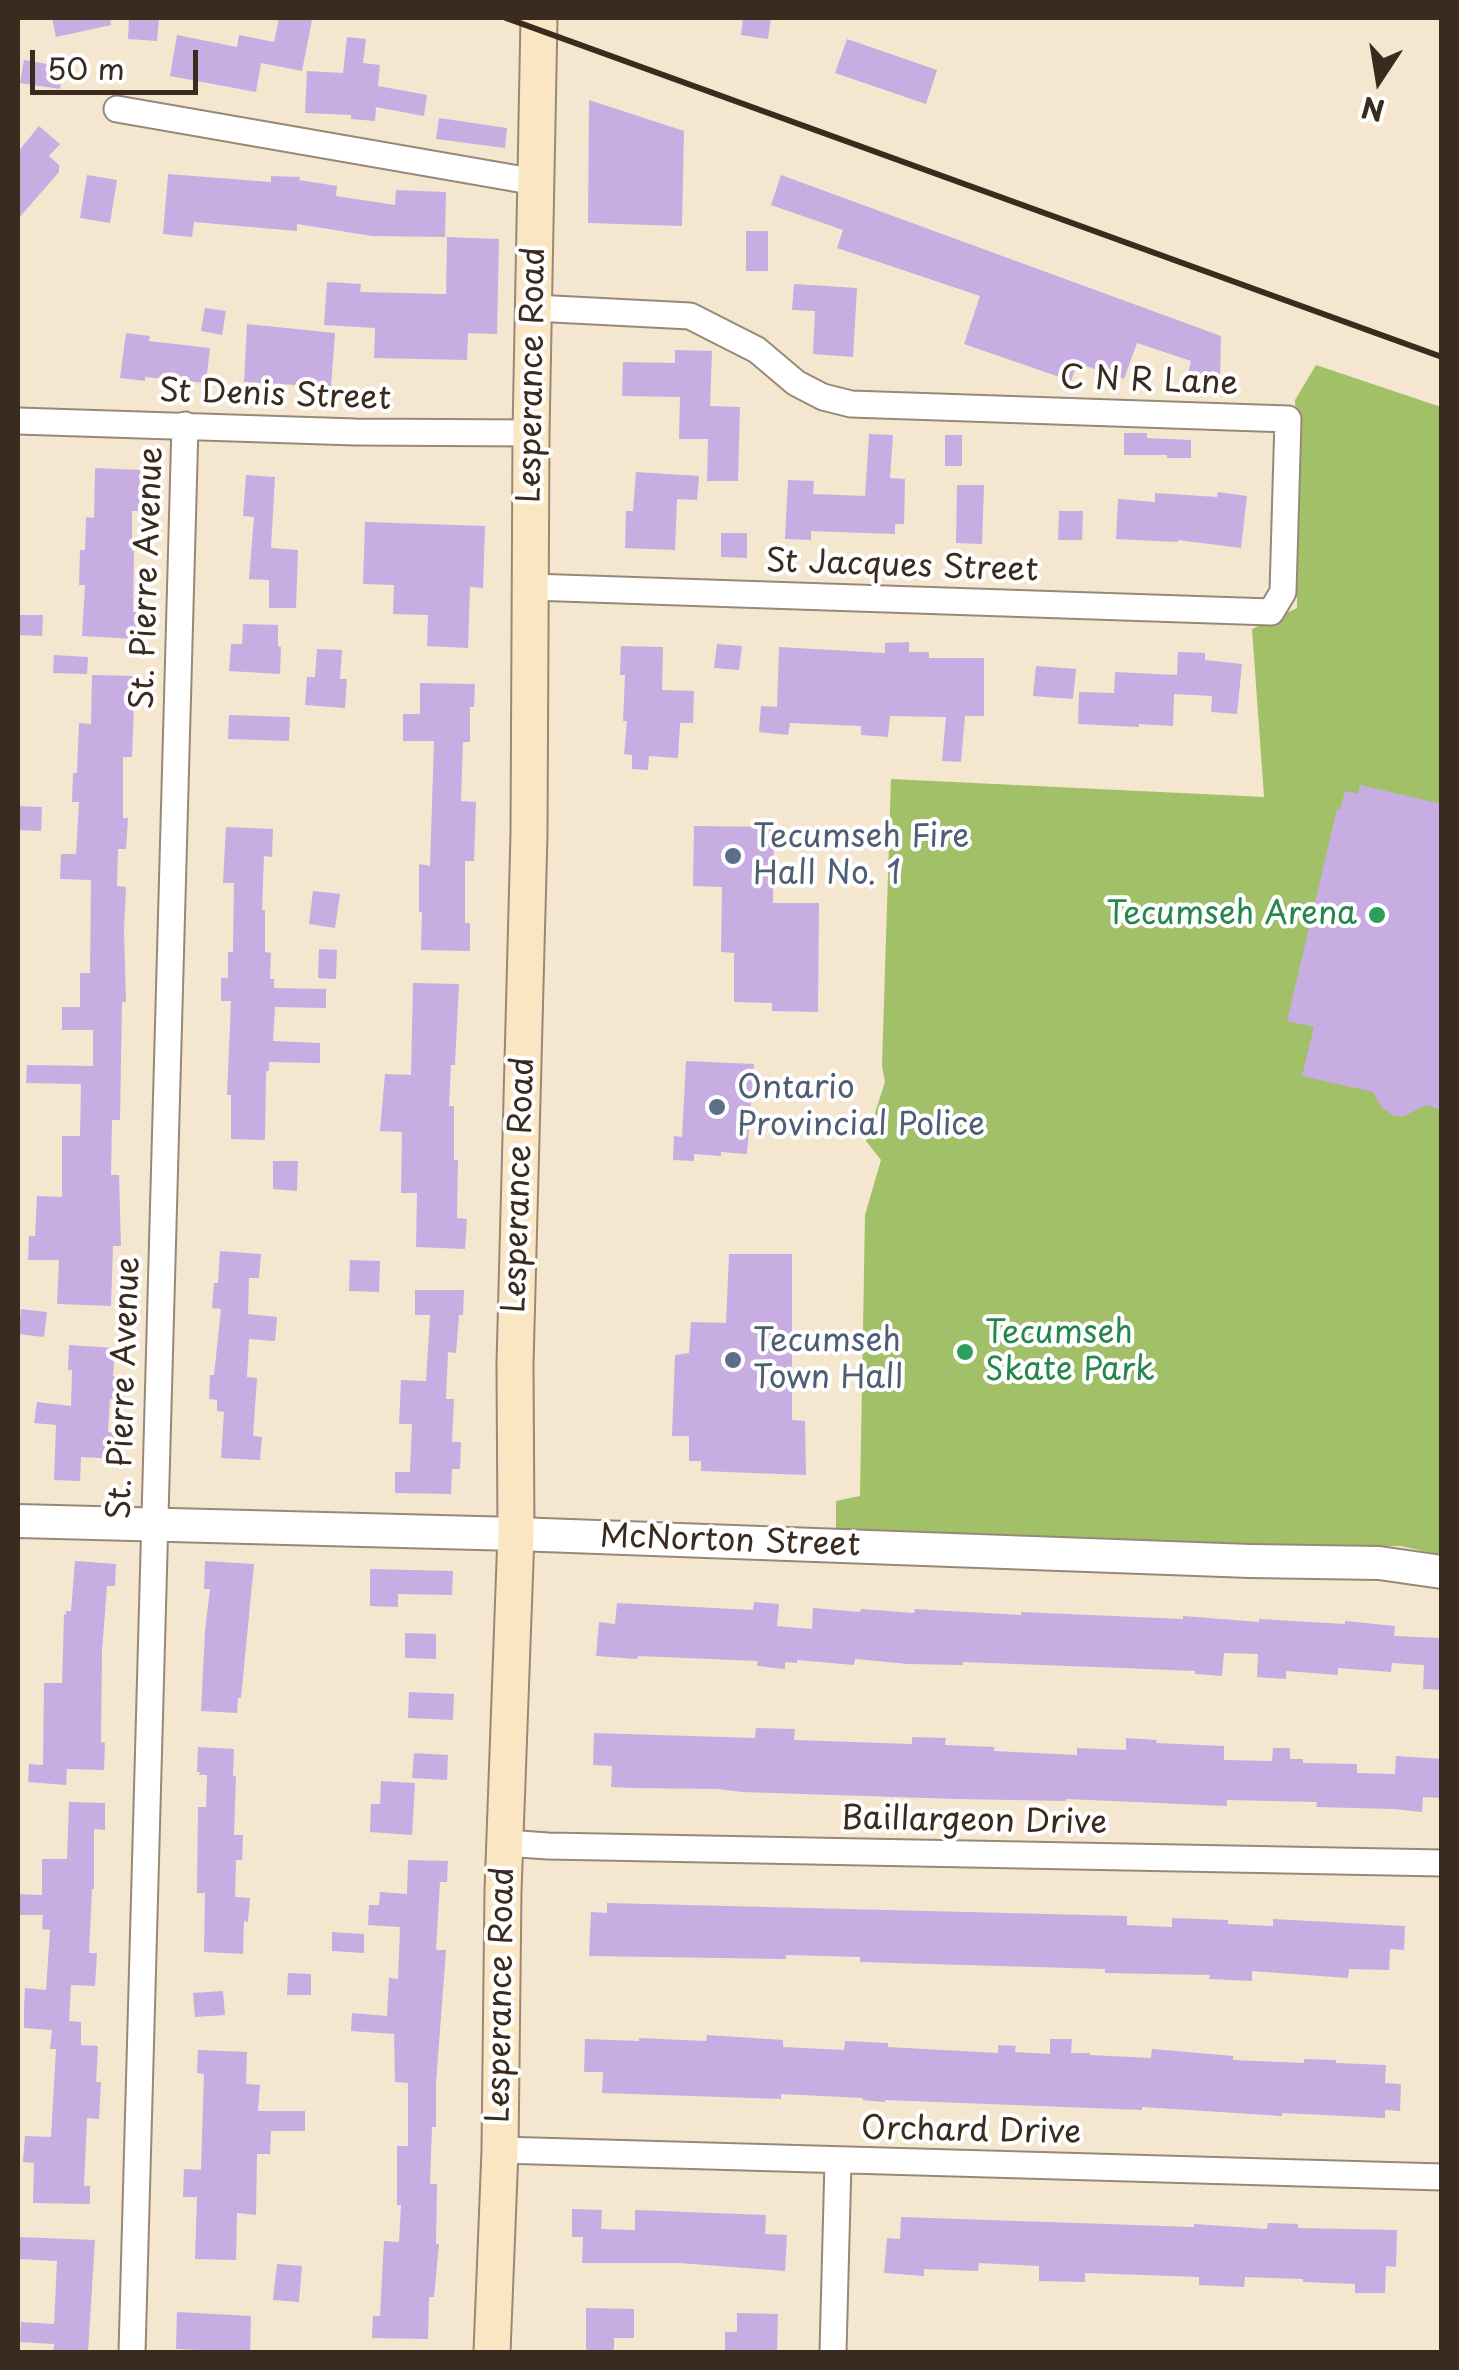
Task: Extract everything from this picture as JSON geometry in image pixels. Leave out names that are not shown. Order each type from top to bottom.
[{"type":"main road","name":"Lesperance Road","points":[[492,2352],[516,1534],[514,1364],[529,834],[539,18]]},
{"type":"street","points":[[117,109],[536,182]]},
{"type":"street","name":"C N R Lane","points":[[534,308],[690,316],[756,350],[796,383],[823,398],[851,404],[1288,419],[1283,592],[1271,612]]},
{"type":"street","name":"St Denis Street","points":[[18,422],[532,433]]},
{"type":"street","name":"St. Pierre Avenue","points":[[132,2352],[185,425]]},
{"type":"street","name":"St Jacques Street","points":[[531,587],[1271,612]]},
{"type":"street","name":"McNorton Street","points":[[18,1521],[1380,1562],[1442,1572]]},
{"type":"street","name":"Baillargeon Drive","points":[[505,1843],[1442,1863]]},
{"type":"street","name":"Orchard Drive","points":[[500,2150],[1442,2177]]},
{"type":"street","points":[[834,2352],[838,2162]]},
{"type":"green space","points":[[1316,365],[1441,407],[1441,1555],[1401,1546],[1238,1546],[836,1534],[836,1501],[860,1496],[865,1215],[881,1160],[866,1141],[885,1082],[882,1066],[891,779],[1264,797],[1252,629],[1297,608],[1295,400]]},
{"type":"building","points":[[52,18],[110,18],[111,25],[56,37]]},
{"type":"building","points":[[129,18],[159,18],[157,41],[128,39]]},
{"type":"building","points":[[279,18],[312,20],[302,71],[261,63],[256,92],[170,76],[177,35],[237,47],[239,35],[274,42]]},
{"type":"building","points":[[743,18],[771,18],[768,39],[741,35]]},
{"type":"building","points":[[347,37],[366,39],[363,63],[380,65],[378,86],[427,95],[424,116],[376,107],[375,121],[351,119],[351,115],[305,113],[307,71],[343,73]]},
{"type":"building","points":[[847,39],[937,70],[926,104],[835,73]]},
{"type":"building","points":[[24,60],[64,67],[60,89],[20,83]]},
{"type":"building","points":[[589,100],[684,131],[682,226],[588,223]]},
{"type":"building","points":[[439,118],[507,128],[505,148],[436,139]]},
{"type":"building","points":[[39,126],[60,144],[49,156],[59,165],[59,172],[18,219],[18,152]]},
{"type":"building","points":[[168,174],[271,182],[271,176],[300,177],[299,180],[337,186],[336,196],[395,205],[396,190],[446,192],[445,237],[372,236],[297,224],[297,231],[194,222],[192,237],[163,234]]},
{"type":"building","points":[[87,175],[117,180],[110,223],[80,218]]},
{"type":"building","points":[[781,175],[1221,336],[1220,377],[1187,377],[1191,361],[1137,343],[1124,379],[1077,363],[1071,381],[964,344],[980,296],[837,248],[843,230],[771,205]]},
{"type":"building","points":[[746,231],[768,231],[768,271],[746,271]]},
{"type":"building","points":[[447,237],[499,239],[497,334],[468,333],[467,360],[374,358],[375,328],[324,325],[327,282],[361,284],[360,292],[446,294]]},
{"type":"building","points":[[794,284],[857,288],[853,357],[813,354],[815,311],[792,310]]},
{"type":"building","points":[[205,308],[226,311],[222,335],[201,331]]},
{"type":"building","points":[[247,324],[335,333],[331,387],[244,382]]},
{"type":"building","points":[[126,333],[150,336],[149,341],[210,348],[206,383],[120,378]]},
{"type":"building","points":[[675,350],[712,351],[710,406],[740,407],[738,481],[707,481],[708,439],[679,439],[680,397],[622,396],[623,362],[675,363]]},
{"type":"building","points":[[1124,433],[1191,440],[1191,458],[1124,455]]},
{"type":"building","points":[[869,434],[893,435],[890,478],[905,479],[904,524],[895,524],[895,534],[811,531],[811,540],[785,539],[788,480],[814,481],[813,494],[865,496]]},
{"type":"building","points":[[945,435],[962,435],[962,466],[945,466]]},
{"type":"building","points":[[95,468],[140,470],[139,511],[132,511],[135,639],[82,636],[85,585],[79,585],[80,550],[85,550],[86,517],[94,518]]},
{"type":"building","points":[[636,472],[699,476],[697,500],[677,499],[675,550],[625,548],[626,511],[633,511]]},
{"type":"building","points":[[246,475],[275,477],[271,548],[298,550],[296,608],[269,608],[269,580],[249,579],[254,517],[243,516]]},
{"type":"building","points":[[957,485],[984,485],[982,544],[956,543]]},
{"type":"building","points":[[1218,492],[1247,496],[1241,548],[1178,540],[1116,539],[1118,499],[1155,502],[1155,493],[1217,497]]},
{"type":"building","points":[[1059,511],[1083,511],[1082,540],[1058,540]]},
{"type":"building","points":[[365,522],[485,526],[483,588],[470,587],[468,648],[427,646],[428,615],[393,614],[394,585],[363,584]]},
{"type":"building","points":[[721,533],[747,533],[747,558],[721,557]]},
{"type":"building","points":[[18,615],[43,615],[42,636],[18,635]]},
{"type":"building","points":[[243,624],[278,625],[280,674],[229,671],[231,644],[242,644]]},
{"type":"building","points":[[909,642],[909,652],[929,652],[929,658],[984,658],[984,716],[965,716],[961,762],[942,761],[946,717],[890,716],[888,737],[861,735],[861,726],[790,723],[788,735],[759,732],[761,706],[777,707],[779,647],[885,653],[885,643]]},
{"type":"building","points":[[717,644],[742,646],[739,670],[714,668]]},
{"type":"building","points":[[621,646],[663,647],[662,690],[694,691],[693,723],[680,723],[678,758],[649,756],[648,770],[632,769],[632,755],[624,754],[627,721],[623,721],[625,675],[620,675]]},
{"type":"building","points":[[317,649],[342,650],[340,679],[347,679],[345,708],[305,705],[307,677],[315,677]]},
{"type":"building","points":[[1178,652],[1205,653],[1205,660],[1242,664],[1237,714],[1211,712],[1212,696],[1174,694],[1173,726],[1078,724],[1079,692],[1114,693],[1115,672],[1177,675]]},
{"type":"building","points":[[54,655],[88,657],[87,674],[53,673]]},
{"type":"building","points":[[1036,666],[1076,669],[1073,699],[1033,696]]},
{"type":"building","points":[[92,675],[135,676],[132,757],[123,757],[123,818],[128,818],[126,849],[118,849],[117,886],[126,887],[126,1002],[122,1002],[120,1120],[112,1120],[111,1175],[119,1175],[121,1246],[113,1246],[111,1306],[57,1304],[59,1260],[28,1260],[29,1236],[35,1236],[37,1196],[62,1197],[62,1136],[80,1136],[81,1084],[26,1083],[27,1065],[93,1066],[93,1030],[62,1030],[62,1007],[80,1007],[80,973],[90,973],[91,880],[60,879],[61,854],[76,854],[79,802],[72,802],[73,773],[77,773],[79,723],[91,724]]},
{"type":"building","points":[[420,683],[475,684],[474,707],[470,707],[470,742],[463,742],[461,801],[476,802],[474,861],[465,861],[465,923],[470,923],[470,951],[421,950],[419,864],[430,866],[434,741],[403,741],[403,714],[420,714]]},
{"type":"building","points":[[229,715],[290,717],[289,741],[228,739]]},
{"type":"building","name":"Tecumseh Arena","points":[[1360,785],[1442,804],[1442,1110],[1426,1105],[1404,1116],[1395,1116],[1382,1108],[1373,1092],[1302,1076],[1314,1027],[1287,1021],[1337,809],[1340,810],[1345,791],[1358,794]]},
{"type":"building","points":[[18,806],[42,807],[41,831],[18,830]]},
{"type":"building","points":[[694,826],[774,827],[773,903],[819,903],[818,1012],[772,1011],[772,1003],[734,1002],[734,953],[721,952],[722,887],[693,886]]},
{"type":"building","points":[[226,827],[273,829],[272,857],[264,856],[262,910],[265,952],[271,953],[270,979],[274,979],[274,988],[326,989],[326,1008],[275,1007],[273,1041],[320,1043],[320,1063],[269,1062],[265,1140],[231,1139],[231,1095],[227,1095],[231,1001],[221,1001],[221,978],[228,978],[228,952],[233,952],[234,883],[223,883]]},
{"type":"building","points":[[313,891],[340,894],[335,928],[309,924]]},
{"type":"building","points":[[319,949],[337,950],[336,979],[318,978]]},
{"type":"building","points":[[413,983],[459,984],[449,1106],[454,1106],[454,1160],[458,1160],[457,1218],[467,1219],[465,1249],[416,1247],[417,1193],[401,1193],[402,1132],[380,1131],[385,1074],[411,1075]]},
{"type":"building","name":"Ontario Provincial Police","points":[[686,1061],[754,1064],[747,1154],[694,1154],[694,1161],[673,1160],[674,1136],[682,1137]]},
{"type":"building","points":[[273,1161],[298,1161],[297,1191],[273,1189]]},
{"type":"building","points":[[220,1251],[261,1254],[259,1278],[249,1278],[248,1314],[277,1317],[275,1341],[249,1339],[247,1377],[257,1378],[253,1436],[262,1437],[260,1460],[221,1458],[224,1412],[217,1411],[217,1400],[209,1399],[221,1309],[212,1308]]},
{"type":"building","name":"Tecumseh Town Hall","points":[[729,1254],[792,1254],[792,1420],[805,1421],[806,1475],[701,1471],[701,1461],[689,1461],[689,1436],[672,1436],[675,1355],[689,1353],[691,1322],[726,1323]]},
{"type":"building","points":[[350,1260],[380,1261],[379,1292],[349,1291]]},
{"type":"building","points":[[415,1290],[464,1290],[456,1353],[448,1352],[446,1399],[454,1399],[452,1442],[461,1442],[460,1469],[452,1469],[451,1494],[395,1493],[395,1472],[410,1472],[412,1424],[399,1424],[401,1380],[426,1381],[430,1315],[415,1315]]},
{"type":"building","points":[[21,1309],[47,1312],[44,1337],[18,1334]]},
{"type":"building","points":[[69,1345],[115,1348],[113,1376],[127,1377],[125,1400],[110,1399],[108,1432],[117,1433],[116,1459],[81,1457],[80,1481],[54,1480],[56,1425],[34,1423],[37,1402],[71,1406]]},
{"type":"building","points":[[75,1561],[116,1564],[115,1586],[107,1586],[102,1651],[104,1770],[67,1769],[66,1785],[28,1782],[29,1764],[43,1765],[44,1683],[62,1683],[64,1614],[71,1611]]},
{"type":"building","points":[[205,1561],[254,1564],[237,1713],[201,1711],[210,1589],[204,1589]]},
{"type":"building","points":[[370,1569],[453,1571],[452,1595],[398,1594],[398,1607],[370,1606]]},
{"type":"building","points":[[754,1602],[779,1604],[777,1626],[812,1629],[813,1608],[1183,1616],[1259,1622],[1345,1621],[1395,1626],[1394,1636],[1442,1638],[1442,1690],[1423,1689],[1424,1665],[1392,1663],[1391,1672],[1338,1668],[1338,1675],[1286,1671],[1286,1679],[1257,1677],[1258,1654],[1224,1653],[1222,1676],[1195,1671],[963,1662],[908,1664],[855,1659],[854,1665],[797,1660],[785,1662],[785,1669],[757,1666],[758,1661],[596,1656],[599,1622],[615,1624],[617,1603],[753,1610]]},
{"type":"building","points":[[405,1633],[436,1634],[436,1659],[405,1658]]},
{"type":"building","points":[[409,1692],[454,1694],[453,1720],[408,1718]]},
{"type":"building","points":[[756,1728],[795,1729],[794,1740],[912,1744],[912,1737],[946,1738],[945,1745],[1077,1755],[1077,1748],[1126,1750],[1126,1738],[1224,1746],[1224,1760],[1272,1761],[1273,1748],[1290,1748],[1290,1759],[1303,1759],[1303,1763],[1357,1764],[1357,1773],[1395,1774],[1396,1756],[1442,1759],[1442,1798],[1423,1797],[1422,1812],[1316,1807],[1317,1802],[1227,1800],[1227,1806],[631,1788],[611,1787],[612,1766],[593,1765],[594,1733],[755,1738]]},
{"type":"building","points":[[198,1747],[234,1749],[234,1835],[243,1835],[242,1860],[236,1860],[235,1897],[250,1898],[248,1922],[244,1921],[243,1954],[204,1952],[205,1893],[197,1893],[198,1807],[206,1807],[207,1775],[197,1772]]},
{"type":"building","points":[[414,1753],[448,1755],[447,1780],[412,1778]]},
{"type":"building","points":[[381,1781],[415,1783],[412,1835],[370,1832],[371,1804],[380,1804]]},
{"type":"building","points":[[69,1802],[105,1803],[105,1830],[94,1829],[89,1953],[97,1953],[95,1986],[71,1985],[69,2021],[81,2022],[81,2045],[98,2046],[99,2119],[87,2118],[84,2186],[90,2186],[90,2204],[33,2203],[34,2163],[23,2162],[25,2136],[51,2137],[56,2049],[50,2049],[52,2030],[24,2028],[25,1988],[46,1990],[50,1930],[42,1929],[43,1915],[18,1915],[18,1894],[42,1895],[42,1859],[67,1859]]},
{"type":"building","points":[[408,1860],[448,1861],[447,1882],[440,1882],[436,1950],[446,1950],[430,2184],[437,2184],[439,2244],[434,2297],[429,2297],[428,2339],[372,2338],[373,2316],[380,2316],[384,2241],[399,2242],[397,2146],[408,2146],[408,2083],[395,2082],[394,2034],[351,2031],[352,2013],[387,2016],[389,1978],[398,1979],[400,1927],[368,1925],[369,1905],[379,1905],[380,1892],[407,1894]]},
{"type":"building","points":[[607,1903],[1127,1916],[1127,1925],[1172,1927],[1172,1918],[1273,1926],[1273,1919],[1405,1926],[1404,1950],[1390,1949],[1389,1970],[1349,1969],[1348,1978],[1252,1971],[1252,1981],[1209,1979],[1210,1975],[1105,1973],[1105,1969],[860,1962],[860,1957],[589,1956],[591,1912],[607,1913]]},
{"type":"building","points":[[332,1932],[364,1934],[364,1953],[332,1951]]},
{"type":"building","points":[[288,1973],[311,1974],[311,1995],[287,1995]]},
{"type":"building","points":[[223,1991],[225,2015],[195,2017],[193,1993]]},
{"type":"building","points":[[707,2035],[783,2040],[783,2047],[844,2050],[845,2041],[998,2053],[998,2045],[1016,2046],[1015,2052],[1050,2054],[1050,2039],[1072,2039],[1071,2053],[1090,2055],[1151,2058],[1152,2049],[1233,2056],[1233,2060],[1336,2060],[1386,2065],[1385,2083],[1401,2084],[1400,2111],[1385,2110],[1385,2118],[1282,2116],[1142,2107],[885,2102],[781,2094],[781,2099],[602,2093],[603,2072],[584,2072],[585,2039],[706,2041]]},
{"type":"building","points":[[198,2050],[247,2052],[246,2084],[260,2085],[258,2111],[305,2111],[305,2131],[271,2131],[270,2154],[257,2154],[256,2215],[237,2213],[236,2260],[195,2259],[197,2197],[183,2197],[184,2169],[201,2170],[204,2074],[197,2073]]},
{"type":"building","points":[[572,2209],[602,2210],[601,2229],[635,2230],[635,2210],[766,2215],[765,2234],[787,2235],[785,2271],[679,2263],[582,2263],[583,2237],[572,2237]]},
{"type":"building","points":[[901,2217],[1267,2229],[1268,2223],[1298,2224],[1298,2228],[1397,2230],[1396,2267],[1386,2266],[1385,2293],[1355,2293],[1355,2284],[1303,2279],[1245,2277],[1244,2287],[1199,2285],[1199,2277],[1085,2273],[1085,2282],[1039,2281],[1039,2266],[979,2263],[978,2271],[924,2269],[924,2276],[884,2273],[887,2238],[900,2239]]},
{"type":"building","points":[[18,2237],[95,2240],[88,2352],[53,2352],[54,2344],[20,2342],[21,2322],[54,2324],[57,2261],[18,2259]]},
{"type":"building","points":[[277,2264],[302,2266],[299,2302],[273,2300]]},
{"type":"building","points":[[586,2308],[634,2309],[634,2338],[614,2338],[614,2352],[586,2352]]},
{"type":"building","points":[[177,2312],[251,2316],[250,2352],[176,2349]]},
{"type":"building","points":[[737,2313],[778,2314],[777,2352],[725,2352],[725,2332],[737,2332]]},
{"type":"railway","points":[[506,18],[1442,357]]},
{"type":"place","name":"Tecumseh Fire Hall No. 1","points":[[733,856]]},
{"type":"place","name":"Tecumseh Arena","points":[[1377,915]]},
{"type":"place","name":"Ontario Provincial Police","points":[[717,1107]]},
{"type":"place","name":"Tecumseh Skate Park","points":[[965,1352]]},
{"type":"place","name":"Tecumseh Town Hall","points":[[733,1360]]}]
